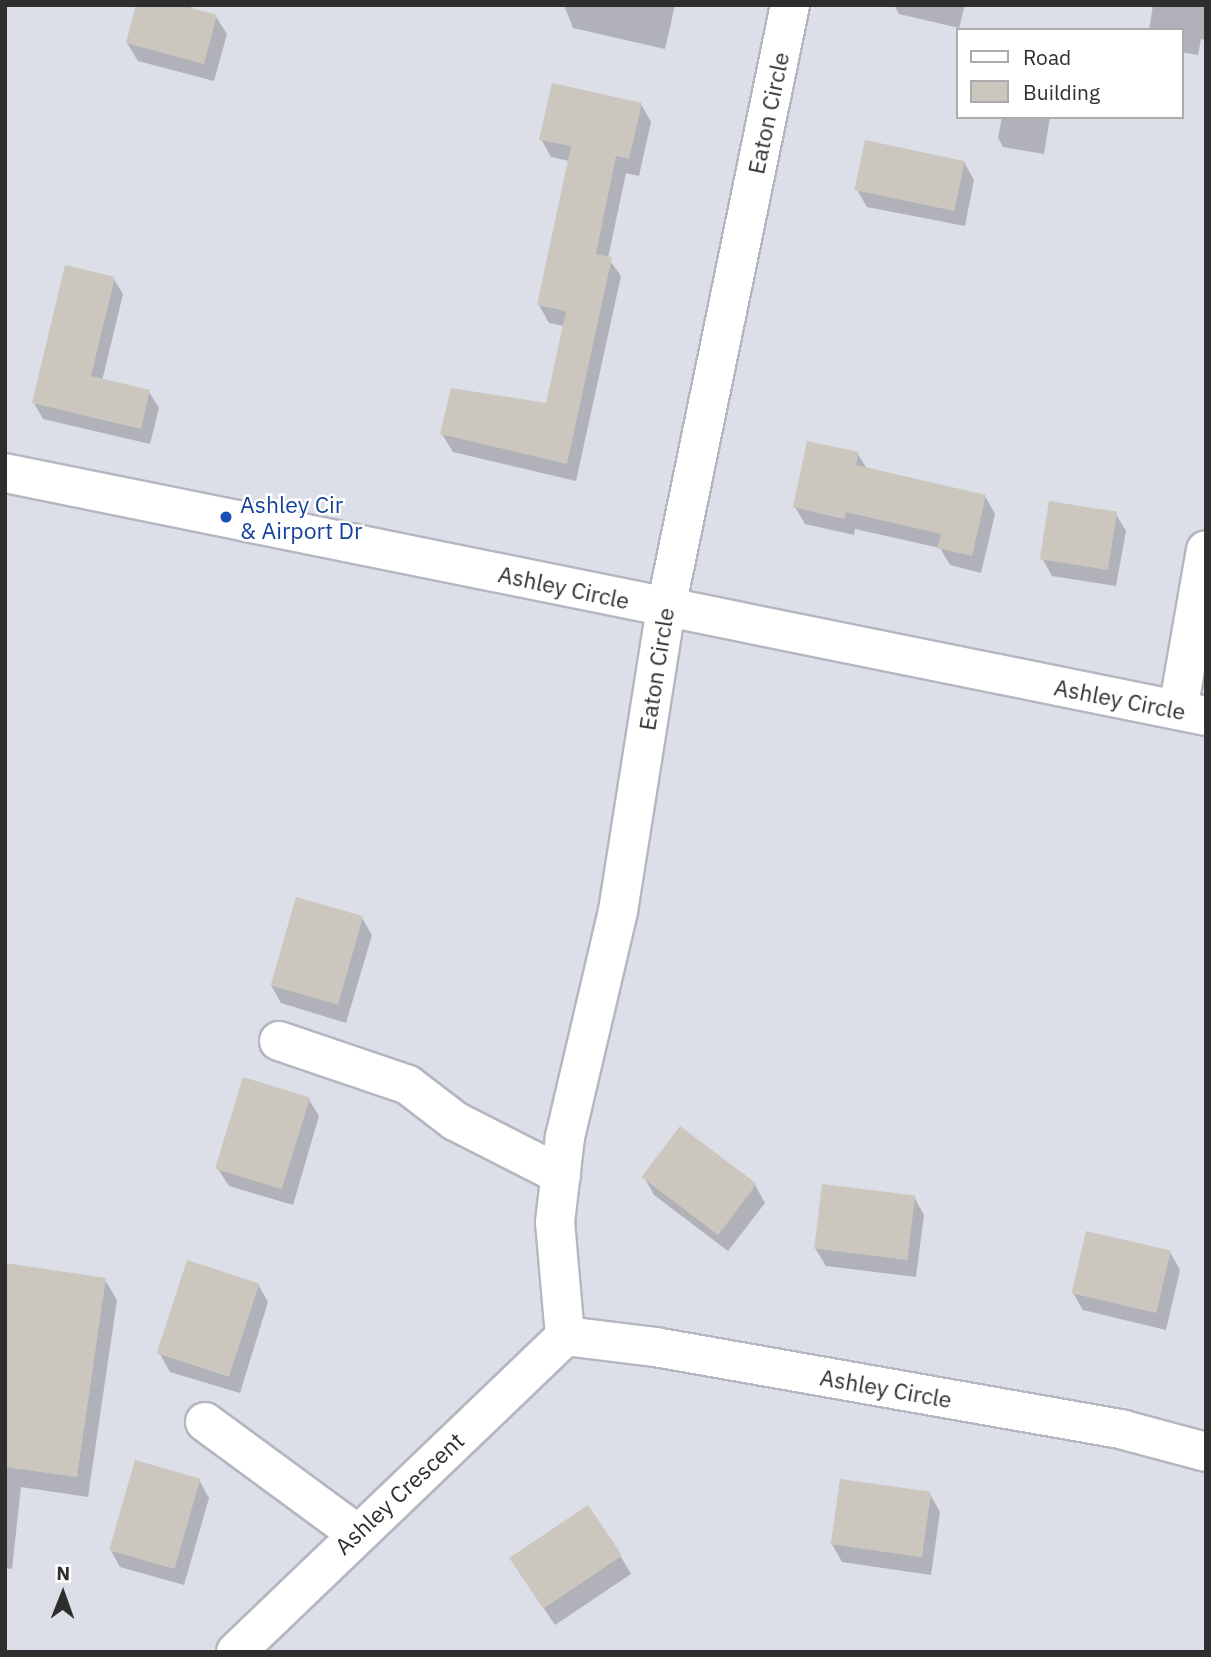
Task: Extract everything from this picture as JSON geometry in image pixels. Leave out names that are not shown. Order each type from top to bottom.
[{"type":"street","name":"Eaton Circle","points":[[565,1336],[555,1222],[565,1137],[618,911],[666,608],[790,5]]},
{"type":"street","name":"Ashley Circle","points":[[5,473],[1192,713]]},
{"type":"street","points":[[1192,713],[1206,550]]},
{"type":"street","points":[[279,1041],[408,1085],[455,1121],[561,1175]]},
{"type":"street","name":"Ashley Circle","points":[[565,1336],[655,1347],[1125,1430],[1206,1452]]},
{"type":"street","name":"Ashley Crescent","points":[[236,1652],[356,1533],[565,1336]]},
{"type":"street","points":[[205,1422],[356,1533]]},
{"type":"shaded area","points":[[5,5],[1206,5],[1206,1652],[5,1652]]},
{"type":"building","points":[[136,5],[179,5],[217,15],[204,64],[126,43]]},
{"type":"building","points":[[552,83],[642,103],[629,159],[616,156],[596,254],[612,257],[567,464],[440,434],[451,388],[546,403],[566,311],[537,305],[571,146],[539,140]]},
{"type":"building","points":[[865,140],[965,161],[954,211],[854,190]]},
{"type":"building","points":[[65,265],[115,277],[91,376],[150,390],[141,429],[32,403]]},
{"type":"building","points":[[807,441],[859,452],[856,465],[986,495],[972,556],[937,548],[941,534],[846,512],[844,519],[793,507]]},
{"type":"building","points":[[1049,501],[1117,512],[1108,570],[1040,559]]},
{"type":"building","points":[[296,897],[363,916],[338,1005],[271,985]]},
{"type":"building","points":[[243,1077],[310,1097],[282,1189],[215,1169]]},
{"type":"building","points":[[680,1126],[757,1184],[718,1235],[641,1177]]},
{"type":"building","points":[[822,1184],[915,1195],[907,1260],[814,1249]]},
{"type":"building","points":[[1086,1231],[1171,1251],[1156,1313],[1072,1293]]},
{"type":"building","points":[[187,1260],[259,1283],[229,1377],[157,1353]]},
{"type":"building","points":[[5,1263],[106,1278],[77,1477],[5,1467]]},
{"type":"building","points":[[135,1460],[200,1479],[174,1569],[109,1550]]},
{"type":"building","points":[[840,1479],[931,1492],[922,1557],[831,1544]]},
{"type":"building","points":[[588,1505],[622,1556],[543,1609],[509,1558]]},
{"type":"place","name":"Ashley Cir & Airport Dr","points":[[226,517]]}]
